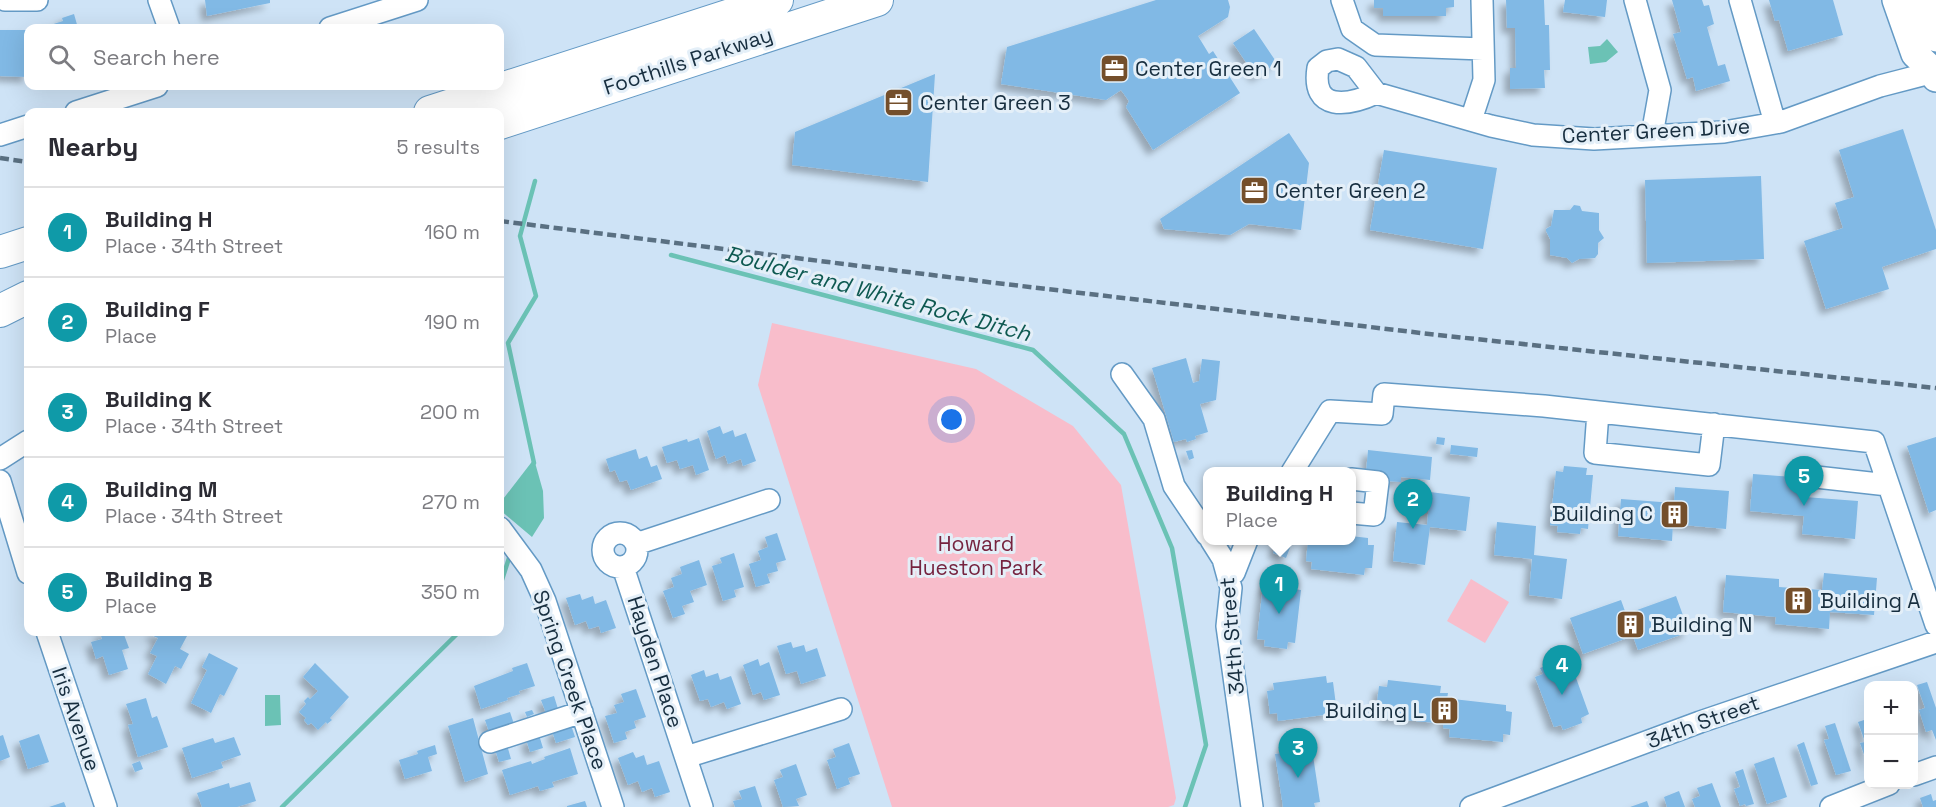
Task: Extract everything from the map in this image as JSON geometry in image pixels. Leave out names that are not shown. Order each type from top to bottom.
[{"type":"highway","name":"Foothills Parkway","points":[[504,88],[777,0]]},
{"type":"highway","name":"Foothills Parkway","points":[[504,122],[877,0]]},
{"type":"highway","name":"Foothills Parkway","points":[[442,108],[498,90]]},
{"type":"highway","points":[[0,252],[24,244]]},
{"type":"highway","points":[[0,286],[24,279]]},
{"type":"highway","points":[[0,311],[24,299]]},
{"type":"main road","points":[[1896,0],[1916,54],[1935,71]]},
{"type":"main road","points":[[1923,0],[1936,38]]},
{"type":"street","points":[[5,0],[37,0]]},
{"type":"street","points":[[159,0],[168,24]]},
{"type":"street","points":[[340,24],[392,4],[417,0]]},
{"type":"street","points":[[1342,0],[1352,29],[1375,45],[1483,49]]},
{"type":"street","points":[[1471,120],[1484,80],[1482,0]]},
{"type":"street","points":[[1635,0],[1660,90],[1652,135]]},
{"type":"street","points":[[1740,0],[1775,123]]},
{"type":"street","name":"Center Green Drive","points":[[1376,93],[1533,135],[1594,139],[1724,132],[1775,123],[1880,86],[1935,71]]},
{"type":"street","points":[[88,108],[145,90]]},
{"type":"street","points":[[0,135],[24,127]]},
{"type":"street","points":[[1122,374],[1154,419],[1174,486],[1203,529]]},
{"type":"street","points":[[1295,467],[1330,411],[1382,414],[1384,394],[1544,406],[1874,442],[1936,625]]},
{"type":"street","points":[[1598,412],[1595,453],[1710,465],[1714,424]]},
{"type":"street","points":[[0,459],[24,444]]},
{"type":"street","points":[[1816,477],[1888,485]]},
{"type":"street","points":[[1356,480],[1378,482],[1374,515],[1356,513]]},
{"type":"street","points":[[0,481],[24,560]]},
{"type":"street","points":[[623,567],[634,560],[637,555],[636,544],[769,500]]},
{"type":"street","name":"Spring Creek Place","points":[[504,533],[531,570],[546,601],[613,807]]},
{"type":"street","name":"Hayden Place","points":[[636,544],[624,533],[612,535],[605,543],[606,559],[614,566],[623,567],[702,807]]},
{"type":"street","name":"34th Street","points":[[1214,545],[1223,559],[1231,588],[1227,626],[1252,807]]},
{"type":"street","points":[[1228,576],[1234,573],[1245,545]]},
{"type":"street","name":"Iris Avenue","points":[[48,636],[106,807]]},
{"type":"street","name":"34th Street","points":[[1471,807],[1700,722],[1936,642]]},
{"type":"street","points":[[686,757],[841,709]]},
{"type":"street","points":[[490,742],[582,712]]},
{"type":"street","points":[[1918,774],[1936,767]]},
{"type":"street","points":[[1831,807],[1876,789]]},
{"type":"green space","name":"Howard Hueston Park","points":[[772,323],[976,369],[1073,426],[1121,485],[1176,798],[1174,805],[1168,807],[892,807],[758,385]]},
{"type":"green space","points":[[1471,579],[1509,602],[1485,643],[1447,621]]},
{"type":"shaded area","points":[[1607,39],[1618,52],[1606,62],[1590,64],[1588,47],[1600,46]]},
{"type":"shaded area","points":[[534,459],[543,491],[544,518],[532,537],[504,513],[504,498]]},
{"type":"shaded area","points":[[265,695],[280,695],[281,725],[265,726]]},
{"type":"building","points":[[205,0],[270,0],[270,3],[207,16]]},
{"type":"building","name":"Center Green 1","points":[[1156,0],[1228,0],[1230,7],[1228,17],[1198,36],[1209,54],[1213,51],[1240,93],[1153,150],[1126,107],[1129,101],[1121,90],[1106,100],[1001,84],[1007,47]]},
{"type":"building","points":[[1374,0],[1454,0],[1454,7],[1446,8],[1446,16],[1383,16],[1383,8],[1374,8]]},
{"type":"building","points":[[1506,0],[1544,0],[1545,25],[1549,25],[1550,70],[1544,70],[1545,88],[1510,89],[1510,68],[1516,68],[1515,28],[1507,28]]},
{"type":"building","points":[[1565,0],[1607,0],[1605,17],[1563,12]]},
{"type":"building","points":[[1672,0],[1702,0],[1704,6],[1709,5],[1714,24],[1707,27],[1718,66],[1725,64],[1730,81],[1696,91],[1693,77],[1687,79],[1673,34],[1681,32]]},
{"type":"building","points":[[1769,0],[1833,0],[1843,35],[1788,51],[1779,20],[1775,21]]},
{"type":"building","points":[[74,14],[77,24],[54,24],[63,21],[62,18]]},
{"type":"building","points":[[1254,29],[1277,63],[1256,77],[1233,43]]},
{"type":"building","points":[[0,30],[24,30],[24,77],[0,76]]},
{"type":"building","name":"Center Green 3","points":[[935,74],[928,182],[792,165],[795,132]]},
{"type":"building","points":[[1903,129],[1936,230],[1936,249],[1882,267],[1889,289],[1826,309],[1804,241],[1843,228],[1835,203],[1854,197],[1839,150]]},
{"type":"building","name":"Center Green 2","points":[[1289,133],[1309,163],[1301,230],[1249,224],[1230,235],[1164,229],[1160,219]]},
{"type":"building","points":[[1384,150],[1497,168],[1483,249],[1370,230]]},
{"type":"building","points":[[1761,176],[1764,259],[1647,263],[1645,180]]},
{"type":"building","points":[[1574,205],[1580,206],[1582,211],[1599,213],[1599,230],[1604,238],[1598,243],[1598,254],[1595,258],[1579,259],[1572,263],[1567,258],[1550,255],[1550,239],[1546,229],[1551,226],[1554,210],[1570,210]]},
{"type":"building","points":[[1186,358],[1193,383],[1199,381],[1202,359],[1220,361],[1216,400],[1200,404],[1208,432],[1195,436],[1196,439],[1187,442],[1186,439],[1174,442],[1152,368]]},
{"type":"building","points":[[720,426],[723,434],[733,430],[735,437],[746,433],[756,461],[743,466],[741,459],[728,464],[725,455],[716,459],[707,431]]},
{"type":"building","points":[[1437,437],[1445,438],[1444,445],[1436,444]]},
{"type":"building","points":[[1936,437],[1936,510],[1929,513],[1907,446]]},
{"type":"building","points":[[699,438],[709,470],[696,475],[693,465],[680,469],[677,460],[667,463],[662,447],[687,439],[688,442]]},
{"type":"building","points":[[1451,445],[1478,448],[1477,457],[1450,454]]},
{"type":"building","points":[[636,449],[639,459],[647,456],[651,467],[657,465],[662,479],[631,490],[627,480],[620,482],[615,470],[610,472],[606,459]]},
{"type":"building","points":[[1192,450],[1194,458],[1189,460],[1186,451]]},
{"type":"building","points":[[1368,450],[1432,457],[1430,480],[1401,477],[1401,482],[1386,481],[1387,475],[1366,473]]},
{"type":"building","points":[[1564,466],[1587,468],[1586,475],[1593,475],[1588,529],[1581,528],[1580,534],[1557,532],[1558,526],[1550,525],[1556,471],[1563,472]]},
{"type":"building","points":[[1753,474],[1807,478],[1805,497],[1858,501],[1855,539],[1802,534],[1804,516],[1750,511]]},
{"type":"building","name":"Building C","points":[[1675,487],[1729,491],[1726,529],[1673,524],[1672,541],[1618,536],[1621,499],[1674,503]]},
{"type":"building","points":[[1430,492],[1470,497],[1466,531],[1430,527],[1425,565],[1393,561],[1397,522],[1427,525]]},
{"type":"building","points":[[1497,522],[1536,526],[1534,555],[1567,559],[1562,599],[1529,595],[1532,559],[1494,555]]},
{"type":"building","points":[[777,533],[786,560],[776,563],[778,571],[767,574],[770,583],[756,587],[749,564],[761,560],[758,551],[768,547],[765,537]]},
{"type":"building","points":[[1356,537],[1368,538],[1368,545],[1374,545],[1372,568],[1365,568],[1364,575],[1311,569],[1312,562],[1306,561],[1308,545],[1356,545]]},
{"type":"building","points":[[1276,545],[1291,545],[1286,558],[1273,553]]},
{"type":"building","points":[[734,553],[744,587],[734,590],[736,597],[723,601],[712,566],[722,563],[720,558]]},
{"type":"building","points":[[699,560],[707,585],[690,591],[694,602],[682,606],[685,614],[673,618],[663,591],[674,587],[671,578],[682,574],[680,567]]},
{"type":"building","name":"Building A","points":[[1824,573],[1877,578],[1874,615],[1830,612],[1829,629],[1775,624],[1776,617],[1723,612],[1726,575],[1779,579],[1779,587],[1822,590]]},
{"type":"building","points":[[1272,580],[1295,583],[1294,589],[1301,590],[1295,643],[1288,642],[1287,649],[1264,646],[1265,640],[1257,639],[1263,585],[1271,586]]},
{"type":"building","points":[[580,594],[582,600],[593,596],[595,604],[606,600],[616,628],[601,633],[599,626],[589,629],[586,621],[575,625],[566,598]]},
{"type":"building","name":"Building N","points":[[1676,596],[1689,632],[1638,650],[1633,636],[1583,654],[1570,618],[1621,600],[1626,614]]},
{"type":"building","points":[[101,636],[124,636],[129,648],[122,650],[128,669],[109,675],[103,656],[96,659],[91,642],[102,639]]},
{"type":"building","points":[[153,636],[187,636],[180,649],[189,654],[181,669],[175,666],[166,684],[148,674],[157,656],[150,653],[158,638]]},
{"type":"building","points":[[791,642],[793,648],[804,645],[806,652],[817,648],[826,676],[801,684],[797,671],[786,674],[777,646]]},
{"type":"building","points":[[209,653],[238,668],[224,696],[220,694],[211,713],[191,703],[207,670],[202,667]]},
{"type":"building","points":[[758,659],[760,666],[769,662],[780,695],[764,700],[761,692],[753,695],[743,665]]},
{"type":"building","points":[[1560,661],[1562,667],[1571,664],[1589,714],[1581,718],[1582,723],[1563,730],[1561,725],[1554,727],[1535,677],[1543,674],[1540,668]]},
{"type":"building","points":[[315,663],[349,697],[330,718],[332,720],[327,724],[326,722],[318,730],[311,723],[308,725],[304,720],[306,718],[299,712],[306,704],[304,701],[308,697],[310,699],[318,691],[303,677]]},
{"type":"building","points":[[527,663],[535,686],[519,691],[520,694],[507,698],[508,700],[481,709],[474,686]]},
{"type":"building","points":[[704,670],[706,677],[718,673],[720,680],[731,676],[741,704],[727,709],[724,702],[711,707],[708,699],[700,701],[691,675]]},
{"type":"building","points":[[1326,676],[1327,683],[1333,682],[1336,705],[1330,706],[1331,714],[1278,721],[1277,713],[1270,714],[1267,691],[1274,690],[1273,683]]},
{"type":"building","name":"Building L","points":[[1388,680],[1441,686],[1440,693],[1448,693],[1446,705],[1452,706],[1453,699],[1506,705],[1506,711],[1512,712],[1510,735],[1503,734],[1503,742],[1449,737],[1450,729],[1443,728],[1444,717],[1438,717],[1437,723],[1384,718],[1385,711],[1376,710],[1379,686],[1387,687]]},
{"type":"building","points":[[1927,682],[1936,708],[1936,740],[1932,730],[1926,732],[1919,710],[1925,708],[1918,685]]},
{"type":"building","points":[[636,689],[646,717],[634,721],[636,728],[625,732],[627,739],[614,743],[605,716],[617,713],[614,705],[624,702],[621,694]]},
{"type":"building","points":[[554,696],[558,709],[546,713],[541,700]]},
{"type":"building","points":[[146,698],[152,718],[157,716],[168,747],[138,757],[128,725],[133,724],[126,704]]},
{"type":"building","points":[[532,710],[534,714],[527,717],[525,712]]},
{"type":"building","points":[[510,712],[514,724],[489,732],[485,720]]},
{"type":"building","points":[[473,718],[488,774],[465,782],[448,726]]},
{"type":"building","points":[[1864,720],[1864,739],[1858,722]]},
{"type":"building","points":[[1835,723],[1851,771],[1836,775],[1824,740],[1829,739],[1825,726]]},
{"type":"building","points":[[571,725],[575,737],[556,743],[552,731]]},
{"type":"building","points":[[39,734],[49,762],[28,769],[19,741]]},
{"type":"building","points":[[3,735],[10,757],[0,761],[0,736]]},
{"type":"building","points":[[539,735],[543,748],[530,752],[526,739]]},
{"type":"building","points":[[234,737],[241,755],[221,762],[223,768],[192,778],[182,748],[213,738],[215,743]]},
{"type":"building","points":[[1804,742],[1818,784],[1811,786],[1797,745]]},
{"type":"building","points":[[1864,742],[1864,754],[1860,743]]},
{"type":"building","points":[[849,743],[860,774],[848,778],[850,784],[837,789],[827,760],[836,757],[833,749]]},
{"type":"building","points":[[1306,744],[1306,750],[1312,749],[1320,802],[1314,803],[1315,807],[1283,807],[1275,754],[1282,753],[1281,747]]},
{"type":"building","points":[[435,745],[437,754],[428,757],[432,771],[405,779],[399,760]]},
{"type":"building","points":[[507,745],[511,759],[499,762],[495,749]]},
{"type":"building","points":[[570,748],[578,774],[552,782],[554,787],[540,791],[538,786],[510,795],[502,770],[531,761],[532,764]]},
{"type":"building","points":[[633,752],[636,758],[644,755],[647,765],[659,761],[670,792],[655,797],[652,788],[642,792],[638,781],[628,785],[618,758]]},
{"type":"building","points":[[1774,757],[1787,797],[1767,804],[1754,764]]},
{"type":"building","points":[[140,761],[143,769],[135,772],[132,764]]},
{"type":"building","points":[[796,764],[807,795],[796,799],[799,806],[783,807],[774,780],[783,777],[780,770]]},
{"type":"building","points":[[1743,769],[1754,804],[1740,806],[1734,789],[1740,787],[1735,772]]},
{"type":"building","points":[[250,782],[256,801],[237,807],[202,807],[197,793],[229,783],[230,788]]},
{"type":"building","points":[[1712,783],[1721,807],[1695,807],[1692,799],[1700,796],[1697,788]]},
{"type":"building","points":[[755,786],[762,807],[735,807],[733,801],[742,799],[739,791]]},
{"type":"building","points":[[1679,791],[1685,807],[1667,807],[1664,797]]},
{"type":"building","points":[[1931,794],[1933,801],[1936,800],[1936,807],[1923,807],[1920,798]]},
{"type":"building","points":[[585,801],[587,807],[567,807],[567,806]]},
{"type":"building","points":[[1647,801],[1649,807],[1630,807]]},
{"type":"building","points":[[64,802],[66,807],[49,807]]},
{"type":"waterway","points":[[534,463],[508,343],[536,296],[520,236],[535,181]]},
{"type":"waterway","name":"Boulder and White Rock Ditch","points":[[671,255],[1033,350],[1124,434],[1172,548],[1206,745],[1185,807]]},
{"type":"waterway","points":[[504,574],[510,555]]},
{"type":"waterway","points":[[282,807],[455,636]]},
{"type":"railway","points":[[0,158],[24,161]]},
{"type":"railway","points":[[504,222],[1438,335],[1936,388]]},
{"type":"place","name":"Center Green 1","points":[[1114,69]]},
{"type":"place","name":"Center Green 3","points":[[899,103]]},
{"type":"place","name":"Center Green 2","points":[[1254,191]]},
{"type":"place","name":"Building B","points":[[1804,506]]},
{"type":"place","name":"Building C","points":[[1674,514]]},
{"type":"place","name":"Building F","points":[[1413,529]]},
{"type":"place","name":"Building A","points":[[1799,601]]},
{"type":"place","name":"Building H","points":[[1279,614]]},
{"type":"place","name":"Building N","points":[[1630,625]]},
{"type":"place","name":"Building M","points":[[1562,695]]},
{"type":"place","name":"Building L","points":[[1445,711]]},
{"type":"place","name":"Building K","points":[[1298,778]]}]
